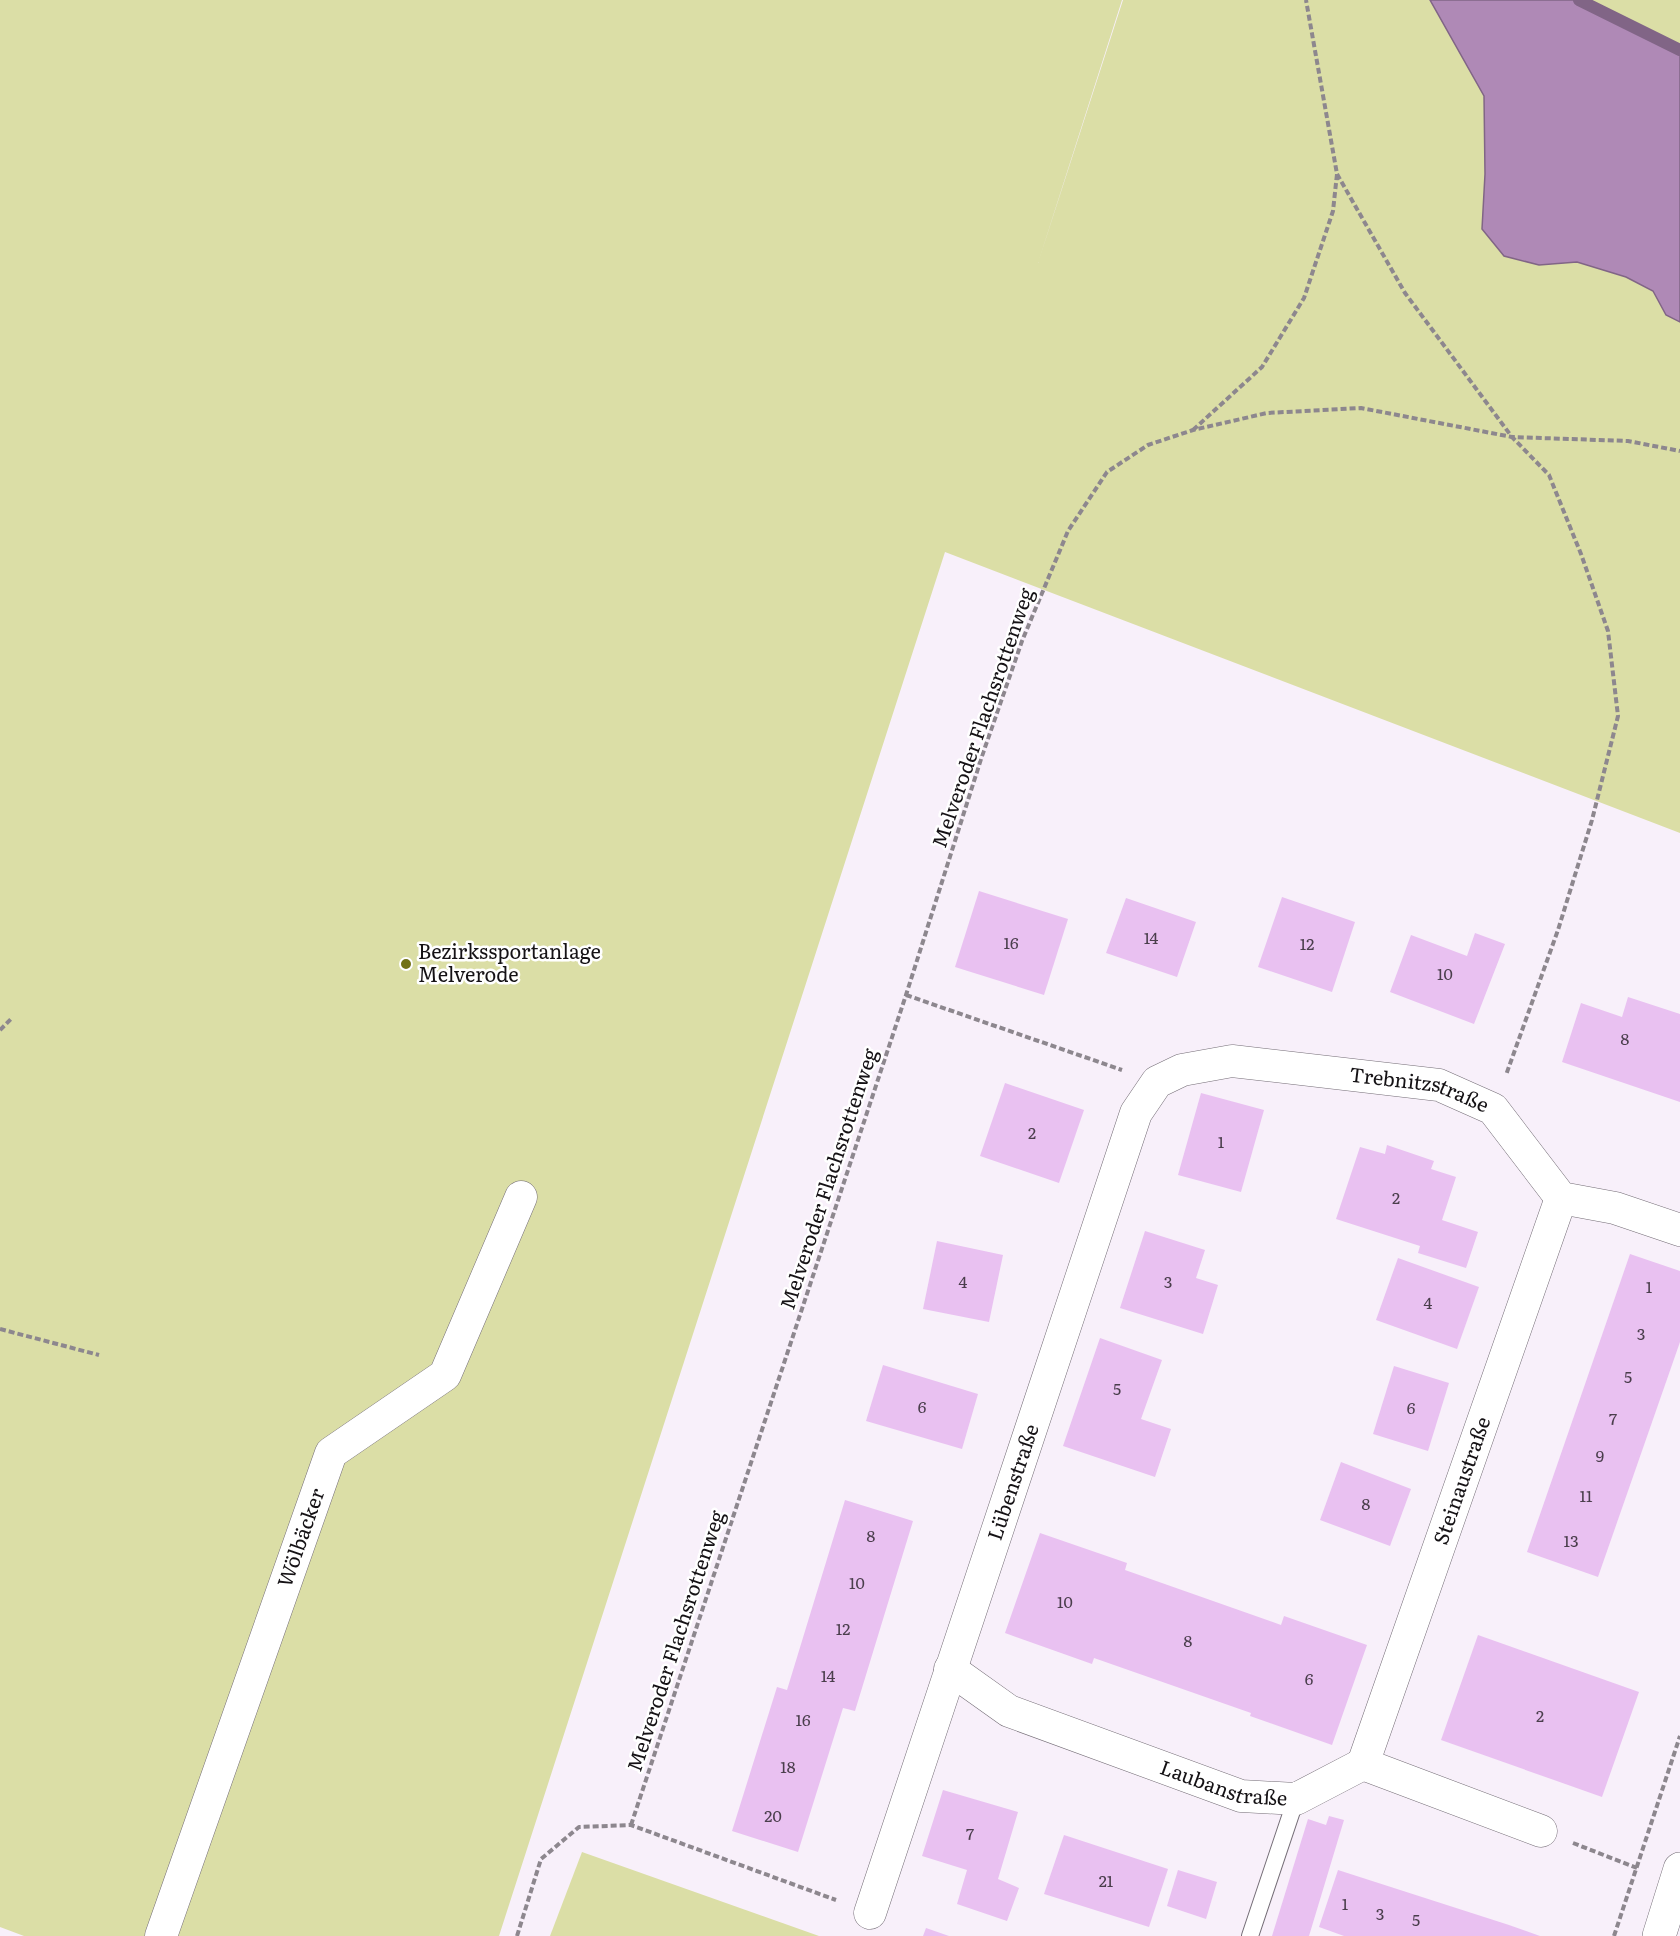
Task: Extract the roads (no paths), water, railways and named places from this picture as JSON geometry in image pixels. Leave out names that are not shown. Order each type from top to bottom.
[{"type":"street","name":"Trebnitzstraße","points":[[1169,1076],[1232,1061],[1438,1084],[1493,1109],[1562,1198]]},
{"type":"street","name":"Lübenstraße","points":[[870,1912],[1136,1113],[1169,1076]]},
{"type":"street","name":"Wölbäcker","points":[[161,1936],[331,1454],[445,1375],[521,1197]]},
{"type":"street","points":[[1562,1198],[1615,1208],[1680,1230]]},
{"type":"street","name":"Steinaustraße","points":[[1363,1764],[1562,1198]]},
{"type":"street","name":"Laubanstraße","points":[[950,1669],[1009,1711],[1241,1796],[1296,1799],[1363,1764]]},
{"type":"street","points":[[1363,1764],[1541,1831]]},
{"type":"street","points":[[1659,1936],[1680,1869]]},
{"type":"lane","points":[[1250,1936],[1296,1799]]},
{"type":"waterway","points":[[1579,0],[1680,50]]},
{"type":"place","name":"Bezirkssportanlage Melverode","points":[[406,964]]}]
